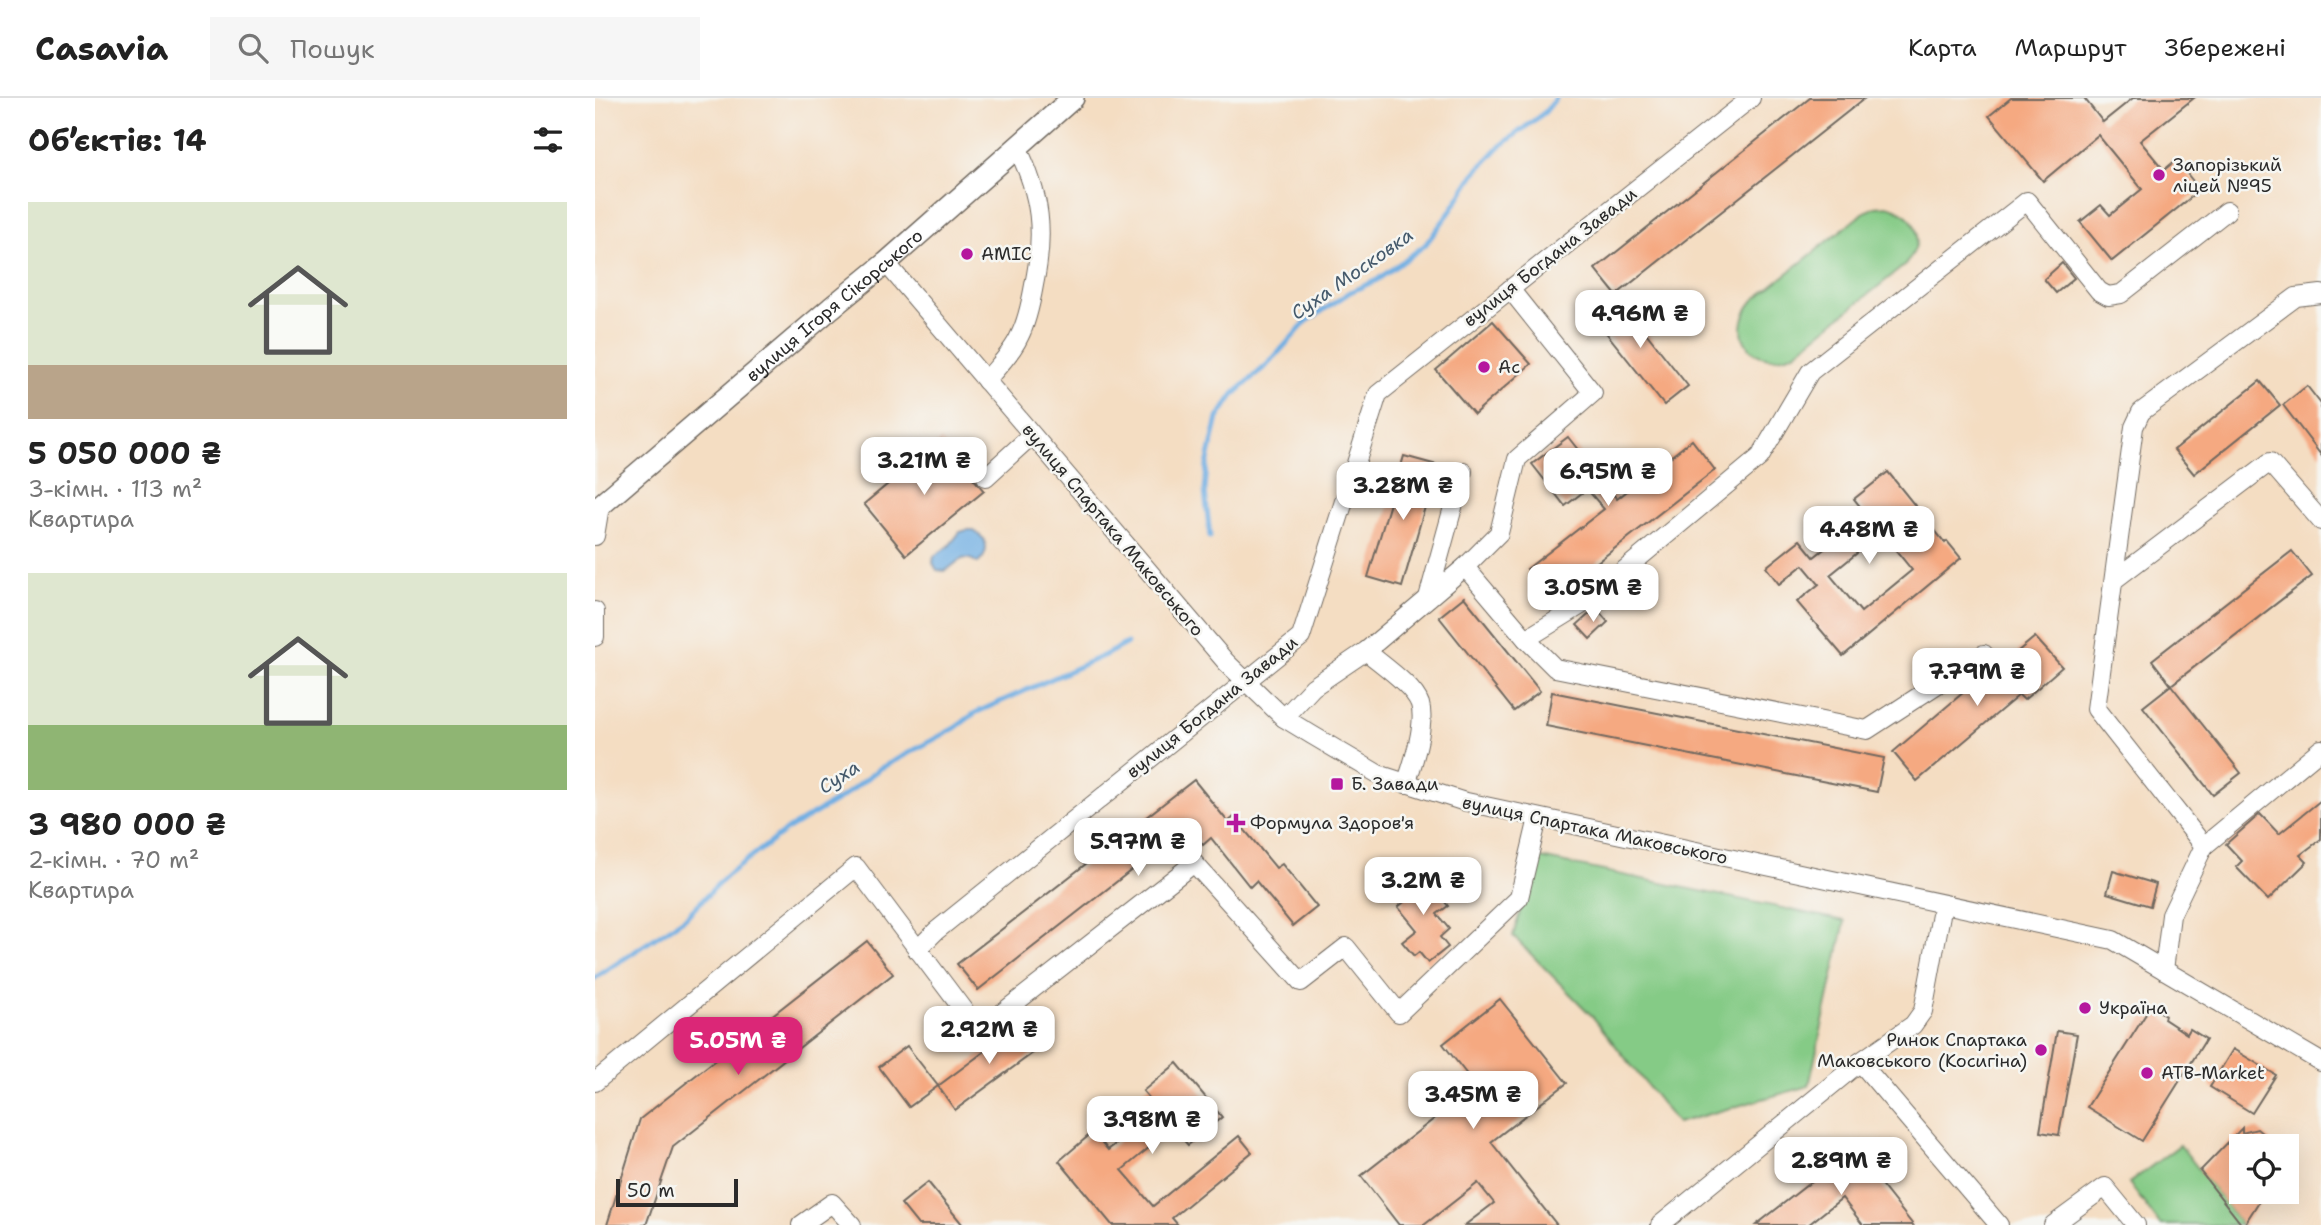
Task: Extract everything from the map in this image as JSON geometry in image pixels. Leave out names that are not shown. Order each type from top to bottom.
[{"type":"main road","name":"вулиця Ігоря Сікорського","points":[[598,508],[886,263],[1073,98]]},
{"type":"street","name":"вулиця Богдана Завади","points":[[917,950],[936,931],[1301,637],[1378,394],[1751,98]]},
{"type":"street","points":[[986,381],[1019,339],[1031,301],[1041,253],[1041,226],[1035,191],[1017,147]]},
{"type":"street","points":[[1526,639],[1587,602],[1760,457],[1809,372],[2027,201],[2099,290],[2108,296],[2121,294],[2227,211]]},
{"type":"street","name":"вулиця Спартака Маковського","points":[[886,263],[1226,662],[1284,718],[1378,774],[1462,801],[2113,940],[2321,1062]]},
{"type":"street","points":[[1284,718],[1313,687],[1366,651],[1465,566],[1499,533],[1517,459],[1593,393],[1510,289]]},
{"type":"street","points":[[2204,846],[2095,709],[2134,427],[2141,412],[2296,297],[2321,294]]},
{"type":"street","points":[[986,477],[1032,435]]},
{"type":"street","points":[[2114,580],[2270,462],[2321,521]]},
{"type":"street","points":[[1428,598],[1463,471]]},
{"type":"street","points":[[595,536],[598,508]]},
{"type":"street","points":[[1465,566],[1526,639],[1555,668],[1867,730],[1984,654]]},
{"type":"street","points":[[595,611],[595,636]]},
{"type":"street","points":[[1366,651],[1412,690],[1420,704],[1421,721],[1406,784]]},
{"type":"street","points":[[2164,970],[2171,915],[2204,846],[2321,749]]},
{"type":"street","points":[[595,1082],[856,867],[979,1031],[1194,863],[1301,982],[1346,947],[1399,1013],[1519,898],[1538,818]]},
{"type":"street","points":[[1660,1225],[1860,1062],[1913,1025],[1923,1011],[1943,904]]},
{"type":"street","points":[[1860,1062],[1999,1225]]},
{"type":"street","points":[[2053,1225],[2105,1187],[2136,1225]]},
{"type":"street","points":[[801,1225],[832,1203],[852,1225]]},
{"type":"green space","points":[[1888,206],[1907,216],[1916,230],[1916,247],[1905,265],[1796,352],[1768,358],[1748,347],[1742,326],[1754,300],[1863,213],[1875,207]]},
{"type":"green space","points":[[1536,857],[1845,921],[1809,1086],[1677,1123],[1592,1016],[1513,936]]},
{"type":"green space","points":[[2180,1145],[2242,1225],[2160,1225],[2129,1183]]},
{"type":"water","points":[[973,530],[984,539],[986,549],[983,558],[978,563],[964,559],[945,571],[937,570],[933,563],[934,556],[949,546],[960,532]]},
{"type":"building","points":[[1810,98],[1865,98],[1616,295],[1595,269]]},
{"type":"building","name":"Запорізький ліцей №95","points":[[2011,98],[2084,98],[2103,122],[2133,98],[2194,98],[2140,141],[2164,170],[2176,160],[2200,190],[2112,261],[2080,222],[2101,205],[2110,215],[2142,189],[2098,135],[2043,181],[1989,116]]},
{"type":"building","points":[[2062,263],[2074,278],[2056,293],[2044,279]]},
{"type":"building","points":[[1616,295],[1688,386],[1664,405],[1592,315]]},
{"type":"building","name":"Ас","points":[[1493,321],[1531,364],[1474,414],[1436,370]]},
{"type":"building","points":[[2260,381],[2280,405],[2194,474],[2174,450]]},
{"type":"building","points":[[2307,386],[2321,404],[2321,455],[2283,405]]},
{"type":"building","points":[[1568,437],[1617,499],[1692,440],[1715,470],[1550,599],[1527,569],[1604,509],[1587,489],[1565,506],[1532,464]]},
{"type":"building","points":[[941,440],[984,491],[906,555],[864,504]]},
{"type":"building","points":[[1404,456],[1437,465],[1402,587],[1368,577]]},
{"type":"building","points":[[1888,472],[1945,543],[1947,541],[1961,558],[1843,656],[1797,602],[1819,584],[1803,565],[1779,584],[1766,567],[1800,540],[1814,557],[1867,515],[1854,499]],"holes":[[[1882,533],[1912,570],[1861,612],[1830,575]]]},
{"type":"building","points":[[2292,551],[2312,576],[2171,685],[2152,660]]},
{"type":"building","points":[[1464,597],[1540,691],[1514,711],[1439,617]]},
{"type":"building","points":[[1596,608],[1608,622],[1590,639],[1577,625]]},
{"type":"building","points":[[2035,637],[2062,667],[2024,700],[2019,695],[1917,781],[1893,752],[1984,675],[1986,678]]},
{"type":"building","points":[[2171,685],[2241,773],[2213,795],[2143,707]]},
{"type":"building","points":[[1552,692],[1884,758],[1877,792],[1546,726]]},
{"type":"building","points":[[1194,780],[1228,822],[1234,817],[1276,868],[1282,864],[1317,907],[1293,926],[1256,881],[1250,887],[1211,838],[1203,845],[1188,826],[978,990],[957,964]]},
{"type":"building","points":[[2321,800],[2321,839],[2300,855],[2307,862],[2268,900],[2236,867],[2242,861],[2226,844],[2260,814],[2279,834]]},
{"type":"building","points":[[2113,871],[2156,884],[2150,906],[2107,893]]},
{"type":"building","points":[[1412,873],[1423,886],[1429,881],[1448,906],[1437,914],[1449,929],[1440,937],[1448,947],[1428,963],[1419,952],[1414,956],[1402,942],[1417,930],[1398,907],[1404,902],[1393,888]]},
{"type":"building","points":[[867,941],[893,974],[673,1147],[646,1225],[607,1225],[640,1119]]},
{"type":"building","points":[[1500,999],[1567,1083],[1491,1142],[1557,1225],[1465,1225],[1494,1203],[1478,1183],[1424,1225],[1399,1225],[1361,1176],[1476,1086],[1443,1044]]},
{"type":"building","name":"ATB-Market","points":[[2151,1006],[2165,1015],[2164,1019],[2187,1034],[2190,1029],[2206,1039],[2142,1141],[2087,1107]]},
{"type":"building","points":[[1023,1023],[1041,1047],[955,1110],[938,1086]]},
{"type":"building","points":[[2057,1031],[2077,1034],[2059,1135],[2040,1132]]},
{"type":"building","points":[[907,1046],[938,1086],[909,1107],[879,1067]]},
{"type":"building","points":[[2233,1049],[2276,1075],[2252,1113],[2210,1087]]},
{"type":"building","points":[[1177,1063],[1222,1117],[1188,1145],[1173,1128],[1122,1170],[1153,1206],[1239,1136],[1252,1152],[1172,1218],[1178,1225],[1112,1225],[1059,1161],[1093,1132],[1108,1150],[1158,1108],[1143,1091]]},
{"type":"building","points":[[2242,1128],[2242,1133],[2257,1129],[2263,1134],[2236,1134]]},
{"type":"building","points":[[2229,1141],[2229,1204],[2257,1204],[2244,1225],[2242,1225],[2200,1171]]},
{"type":"building","points":[[1853,1149],[1913,1225],[1863,1225],[1842,1198],[1808,1225],[1756,1225]]},
{"type":"building","points":[[928,1182],[963,1225],[918,1225],[901,1204]]},
{"type":"waterway","name":"Суха Московка","points":[[1210,537],[1205,491],[1207,465],[1218,418],[1234,394],[1267,365],[1306,322],[1350,292],[1377,280],[1425,245],[1474,174],[1498,148],[1545,112],[1556,98]]},
{"type":"waterway","name":"Суха","points":[[595,978],[685,918],[726,876],[785,831],[844,796],[879,769],[955,728],[975,713],[1127,643]]},
{"type":"place","name":"Запорізький ліцей №95","points":[[2159,175]]},
{"type":"place","name":"AMIC","points":[[967,254]]},
{"type":"place","name":"Ас","points":[[1484,367]]},
{"type":"place","name":"Б. Завади","points":[[1337,784]]},
{"type":"place","name":"Формула Здоров'я","points":[[1236,823]]},
{"type":"place","name":"Україна","points":[[2085,1008]]},
{"type":"place","name":"Ринок Спартака Маковського (Косигіна)","points":[[2041,1050]]},
{"type":"place","name":"ATB-Market","points":[[2147,1073]]}]
